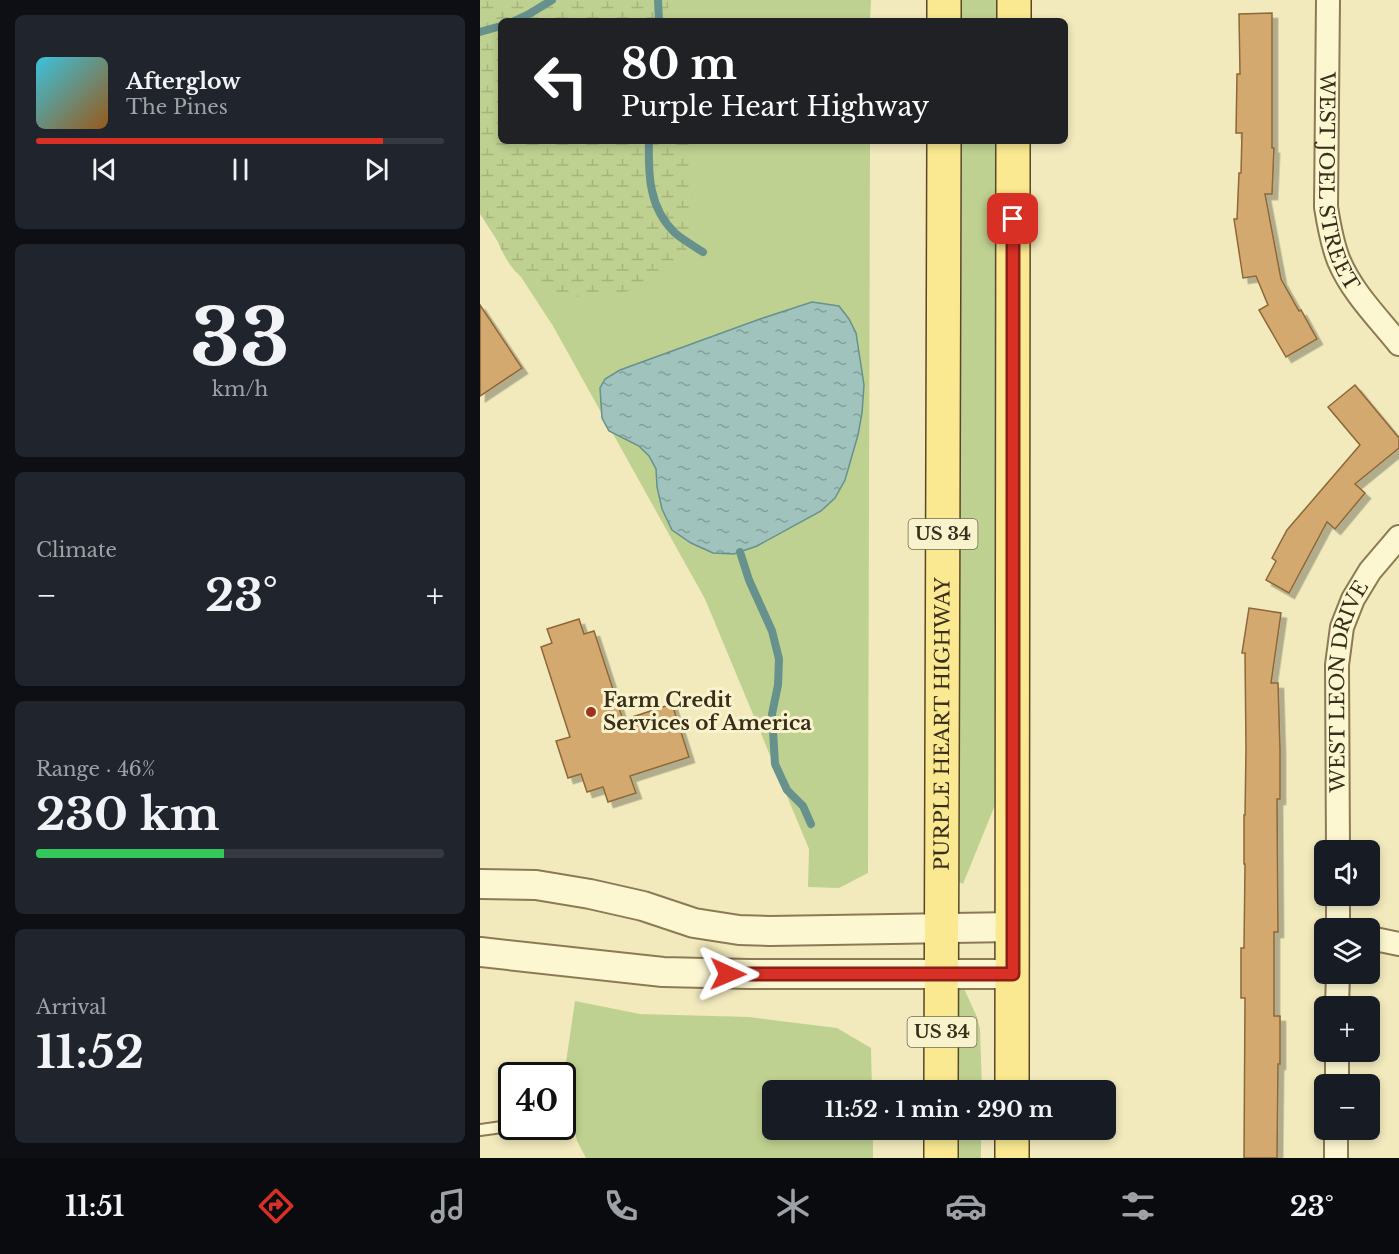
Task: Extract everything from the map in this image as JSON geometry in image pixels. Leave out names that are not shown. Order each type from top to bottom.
[{"type":"main road","points":[[944,0],[944,18]]},
{"type":"main road","points":[[1014,0],[1014,18]]},
{"type":"main road","name":"PURPLE HEART HIGHWAY","points":[[941,1080],[944,144]]},
{"type":"main road","points":[[1012,1080],[1013,144]]},
{"type":"main road","points":[[941,1140],[941,1158]]},
{"type":"main road","points":[[1012,1140],[1012,1158]]},
{"type":"street","name":"WEST JOEL STREET","points":[[1328,0],[1326,207],[1331,236],[1340,263],[1354,288],[1399,344]]},
{"type":"street","name":"WEST LEON DRIVE","points":[[1338,840],[1336,665],[1342,627],[1353,599],[1370,572],[1399,537]]},
{"type":"street","points":[[480,884],[536,885],[590,894],[643,906],[694,923],[739,930],[1013,927]]},
{"type":"street","points":[[1380,940],[1399,944]]},
{"type":"street","points":[[480,952],[663,972],[749,975],[1013,974]]},
{"type":"street","points":[[1336,1140],[1336,1158]]},
{"type":"lane","points":[[480,1130],[498,1128]]},
{"type":"green space","points":[[480,0],[871,0],[870,18],[498,18],[498,144],[870,144],[868,873],[839,888],[808,887],[809,849],[705,599],[553,326],[480,214]]},
{"type":"green space","points":[[480,0],[668,0],[670,18],[498,18],[498,144],[689,144],[692,176],[691,221],[686,251],[679,263],[670,272],[652,282],[615,294],[583,297],[552,292],[537,286],[517,273],[508,261],[480,208]]},
{"type":"green space","points":[[961,0],[997,0],[997,18],[961,18]]},
{"type":"green space","points":[[960,144],[996,144],[995,805],[963,884],[959,882]]},
{"type":"green space","points":[[961,982],[977,1017],[980,1029],[982,1080],[956,1080],[956,983]]},
{"type":"green space","points":[[575,1001],[640,1014],[749,1017],[837,1028],[871,1048],[872,1080],[762,1080],[762,1140],[873,1140],[873,1158],[586,1158],[576,1135],[576,1062],[566,1062]]},
{"type":"green space","points":[[956,1140],[981,1140],[981,1158],[956,1158]]},
{"type":"water","points":[[812,302],[839,306],[856,333],[864,385],[862,413],[845,480],[835,498],[821,511],[757,546],[734,554],[713,553],[691,543],[672,530],[662,509],[656,469],[649,456],[639,446],[609,431],[602,418],[600,388],[605,379],[620,370]]},
{"type":"building","points":[[1272,13],[1272,148],[1274,148],[1272,194],[1265,194],[1281,279],[1317,339],[1286,357],[1259,310],[1268,305],[1256,276],[1243,278],[1234,219],[1237,219],[1242,133],[1236,133],[1237,74],[1240,74],[1239,14]]},
{"type":"building","points":[[480,305],[522,368],[480,396]]},
{"type":"building","points":[[1355,385],[1399,438],[1399,448],[1355,484],[1365,493],[1335,529],[1327,522],[1289,593],[1266,580],[1276,561],[1272,558],[1287,530],[1360,445],[1328,407]]},
{"type":"building","points":[[1249,608],[1281,613],[1271,683],[1278,683],[1280,749],[1280,799],[1277,799],[1278,932],[1274,932],[1274,1016],[1280,1016],[1277,1158],[1244,1158],[1245,998],[1241,998],[1241,948],[1244,948],[1246,749],[1245,653],[1242,653]]},
{"type":"building","name":"Farm Credit Services of America","points":[[579,619],[584,634],[594,631],[623,720],[672,704],[689,757],[630,776],[636,793],[608,802],[603,787],[587,792],[581,774],[568,778],[556,741],[570,737],[541,647],[552,643],[547,629]]},
{"type":"waterway","points":[[520,18],[552,0]]},
{"type":"waterway","points":[[658,0],[659,18]]},
{"type":"waterway","points":[[480,32],[498,27]]},
{"type":"waterway","points":[[649,144],[650,178],[660,213],[675,233],[703,252]]},
{"type":"waterway","points":[[740,552],[749,580],[772,631],[779,659],[778,685],[772,714],[775,764],[787,790],[803,806],[811,824]]},
{"type":"place","name":"Farm Credit Services of America","points":[[591,712]]},
{"type":"route","points":[[728,974],[1013,974],[1013,219]]}]
